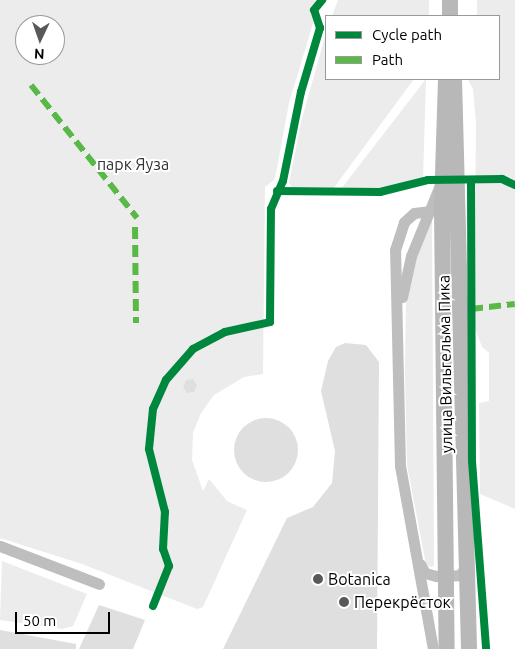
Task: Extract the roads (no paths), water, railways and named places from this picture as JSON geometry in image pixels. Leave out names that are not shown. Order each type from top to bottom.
[{"type":"main road","points":[[450,0],[450,15]]},
{"type":"main road","name":"улица Вильгельма Пика","points":[[446,80],[442,180],[436,209],[447,576],[447,649]]},
{"type":"main road","name":"улица Вильгельма Пика","points":[[454,80],[459,220],[466,566],[470,649]]},
{"type":"street","points":[[433,649],[420,564],[400,466],[395,250],[398,234],[404,222],[414,213],[436,209],[451,210],[459,220]]},
{"type":"street","points":[[398,316],[411,256],[436,209]]},
{"type":"street","points":[[0,546],[99,584]]},
{"type":"street","points":[[420,564],[430,575],[447,576],[463,574],[466,566]]},
{"type":"place","name":"Botanica","points":[[318,579]]},
{"type":"place","name":"Перекрёсток","points":[[344,602]]},
{"type":"park label","name":"парк Яуза","points":[[133,164]]}]
